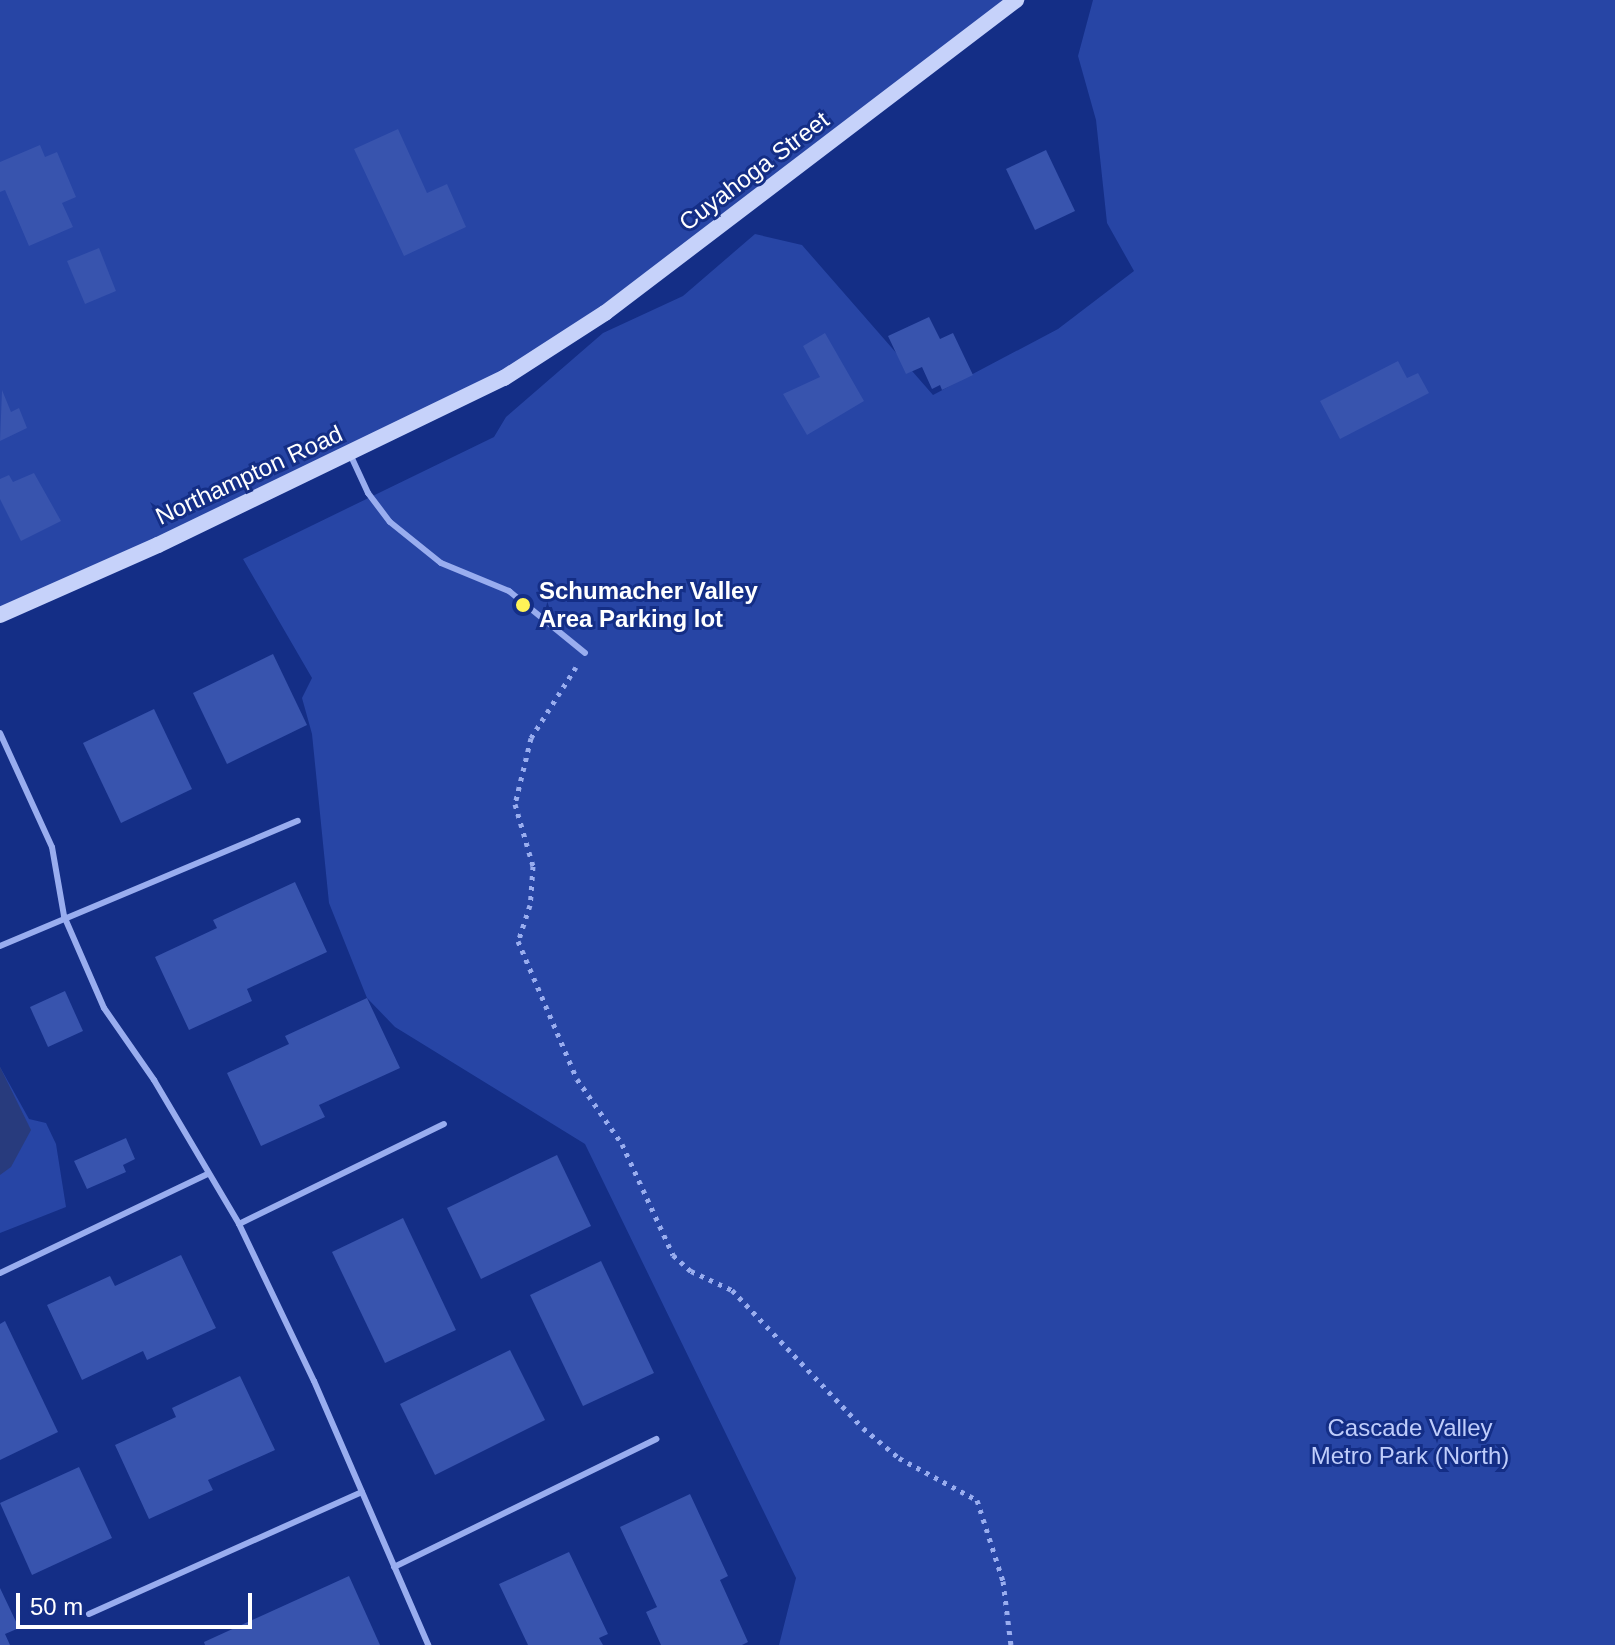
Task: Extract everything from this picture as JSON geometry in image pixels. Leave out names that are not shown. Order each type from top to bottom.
[{"type":"street","name":"Cuyahoga Street","points":[[515,371],[605,313],[1016,0]]},
{"type":"street","name":"Northampton Road","points":[[0,615],[350,454],[515,371]]},
{"type":"lane","points":[[350,454],[368,493],[390,522],[441,563],[509,591],[585,653]]},
{"type":"lane","points":[[0,733],[52,847],[64,916],[104,1008],[154,1080],[239,1224],[362,1492],[428,1645]]},
{"type":"lane","points":[[0,946],[64,916],[298,821]]},
{"type":"lane","points":[[239,1224],[444,1124]]},
{"type":"lane","points":[[0,1273],[208,1174]]},
{"type":"lane","points":[[394,1567],[657,1439]]},
{"type":"lane","points":[[89,1614],[362,1492]]},
{"type":"path","points":[[585,653],[544,713],[520,771],[516,818],[533,866],[530,905],[520,931],[522,953],[577,1079],[622,1144],[649,1213],[673,1255],[691,1271],[732,1290],[863,1428],[899,1458],[977,1500],[1003,1581],[1011,1645]]},
{"type":"green space","points":[[0,0],[1015,0],[504,378],[0,615]]},
{"type":"green space","name":"Cascade Valley Metro Park (North)","points":[[1093,0],[1615,0],[1615,1645],[779,1645],[796,1578],[585,1144],[395,1027],[367,998],[329,903],[312,734],[302,698],[312,678],[243,559],[494,437],[506,417],[603,333],[683,296],[755,234],[802,245],[933,395],[1058,329],[1134,271],[1107,223],[1096,120],[1078,56]]},
{"type":"green space","points":[[0,1067],[29,1119],[46,1123],[56,1144],[66,1207],[0,1233]]},
{"type":"shaded area","points":[[0,1067],[31,1130],[11,1167],[0,1175]]},
{"type":"building","points":[[398,129],[427,193],[447,184],[466,227],[404,256],[354,149]]},
{"type":"building","points":[[40,145],[45,157],[57,152],[76,197],[62,203],[73,227],[29,246],[5,190],[0,192],[0,162]]},
{"type":"building","points":[[1046,150],[1075,211],[1035,230],[1006,169]]},
{"type":"building","points":[[99,248],[116,291],[85,304],[67,261]]},
{"type":"building","points":[[929,317],[940,339],[953,333],[973,375],[942,390],[940,385],[932,389],[922,367],[906,374],[888,336]]},
{"type":"building","points":[[825,333],[864,401],[807,435],[783,394],[820,377],[803,346]]},
{"type":"building","points":[[1398,361],[1407,378],[1418,373],[1429,393],[1340,439],[1320,401]]},
{"type":"building","points":[[2,390],[11,412],[19,408],[27,428],[0,441]]},
{"type":"building","points":[[34,473],[61,521],[21,541],[0,499],[0,479],[9,475],[13,482]]},
{"type":"building","points":[[273,654],[307,725],[227,764],[193,693]]},
{"type":"building","points":[[154,709],[192,789],[121,823],[83,743]]},
{"type":"building","points":[[295,882],[327,952],[247,989],[252,1001],[189,1030],[155,957],[217,928],[213,920]]},
{"type":"building","points":[[65,991],[83,1031],[48,1047],[30,1007]]},
{"type":"building","points":[[367,998],[400,1068],[319,1105],[325,1117],[261,1146],[227,1073],[289,1044],[285,1036]]},
{"type":"building","points":[[126,1138],[135,1159],[123,1165],[126,1172],[87,1189],[74,1161]]},
{"type":"building","points":[[557,1155],[591,1226],[481,1279],[447,1208]]},
{"type":"building","points":[[403,1218],[456,1330],[385,1363],[332,1252]]},
{"type":"building","points":[[181,1255],[216,1328],[147,1360],[143,1351],[82,1380],[47,1305],[110,1276],[115,1286]]},
{"type":"building","points":[[601,1261],[654,1373],[583,1406],[530,1295]]},
{"type":"building","points":[[5,1321],[58,1432],[0,1460],[0,1324]]},
{"type":"building","points":[[510,1350],[545,1420],[435,1475],[400,1404]]},
{"type":"building","points":[[240,1376],[275,1450],[208,1480],[213,1490],[149,1519],[115,1445],[176,1417],[172,1408]]},
{"type":"building","points":[[79,1467],[112,1538],[32,1575],[0,1503]]},
{"type":"building","points":[[690,1494],[728,1576],[720,1580],[748,1642],[742,1645],[661,1645],[646,1612],[657,1607],[620,1527]]},
{"type":"building","points":[[569,1552],[608,1634],[599,1638],[603,1645],[528,1645],[499,1584]]},
{"type":"building","points":[[349,1576],[380,1645],[205,1645],[204,1642]]},
{"type":"building","points":[[0,1588],[19,1628],[5,1634],[10,1645],[0,1645]]},
{"type":"place","name":"Schumacher Valley Area Parking lot","points":[[523,605]]}]
